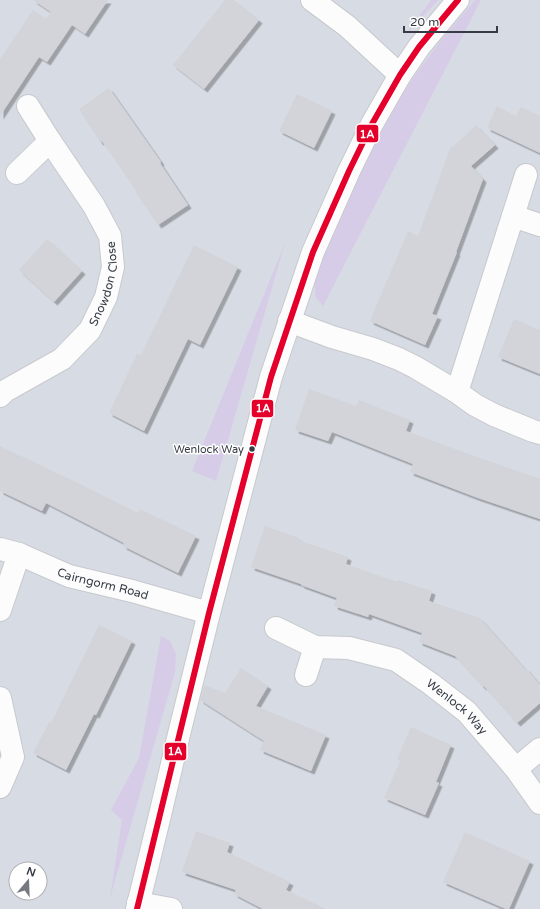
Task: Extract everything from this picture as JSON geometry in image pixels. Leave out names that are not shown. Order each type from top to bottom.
[{"type":"street","points":[[312,0],[347,26],[400,75]]},
{"type":"street","points":[[171,909],[138,906],[209,613],[271,377],[313,252],[372,124],[400,75],[419,47],[458,0]]},
{"type":"street","name":"Snowdon Close","points":[[0,396],[62,359],[90,330],[106,297],[113,268],[110,236],[94,206],[28,106]]},
{"type":"street","points":[[16,173],[50,141]]},
{"type":"street","points":[[457,392],[526,175]]},
{"type":"street","points":[[513,216],[540,226]]},
{"type":"street","points":[[289,321],[332,337],[374,349],[399,359],[415,367],[457,392],[475,405],[494,415],[540,433]]},
{"type":"street","points":[[0,610],[10,551]]},
{"type":"street","name":"Cairngorm Road","points":[[10,551],[69,576],[132,591],[209,613]]},
{"type":"street","name":"Wenlock Way","points":[[276,628],[315,647],[349,648],[396,660],[431,684],[467,712],[516,769],[540,803]]},
{"type":"street","points":[[306,675],[315,647]]},
{"type":"street","points":[[0,698],[14,757],[0,787]]},
{"type":"street","points":[[516,769],[540,749]]},
{"type":"shaded area","points":[[0,0],[540,0],[540,909],[0,909]]},
{"type":"shaded area","points":[[431,0],[438,0],[403,38]]},
{"type":"shaded area","points":[[475,0],[481,0],[323,306],[315,296],[315,275],[335,222],[395,106],[413,78],[442,39]]},
{"type":"shaded area","points":[[285,243],[216,481],[192,471]]},
{"type":"shaded area","points":[[161,636],[170,641],[176,654],[175,672],[110,898],[122,820],[111,810],[139,758]]},
{"type":"building","points":[[33,0],[108,0],[85,34],[72,25],[47,62],[39,57],[0,116],[0,59],[33,10],[46,19],[51,12]]},
{"type":"building","points":[[225,0],[234,0],[259,20],[204,89],[173,65]]},
{"type":"building","points":[[109,88],[161,162],[160,163],[188,205],[158,225],[102,141],[100,142],[79,109]]},
{"type":"building","points":[[297,94],[332,111],[314,148],[279,131]]},
{"type":"building","points":[[497,106],[516,116],[521,107],[540,116],[540,153],[487,128]]},
{"type":"building","points":[[476,125],[495,145],[471,166],[483,179],[457,252],[432,314],[438,316],[425,345],[370,321],[408,231],[418,236],[451,146],[453,147]]},
{"type":"building","points":[[47,239],[82,271],[54,302],[19,270]]},
{"type":"building","points":[[194,245],[238,267],[200,345],[188,339],[144,431],[109,413],[137,354],[141,355]]},
{"type":"building","points":[[514,319],[540,330],[540,374],[498,357]]},
{"type":"building","points":[[309,389],[356,406],[359,400],[410,420],[406,431],[540,479],[540,519],[478,498],[410,472],[413,464],[332,432],[328,441],[295,430]]},
{"type":"building","points":[[0,446],[138,513],[140,509],[196,536],[178,573],[123,546],[124,543],[46,503],[42,511],[0,491]]},
{"type":"building","points":[[265,526],[299,538],[298,540],[348,557],[346,564],[397,582],[398,580],[432,591],[429,601],[480,618],[540,685],[540,703],[517,723],[455,656],[419,642],[422,633],[369,614],[368,617],[334,606],[337,598],[251,567]]},
{"type":"building","points":[[99,625],[132,641],[96,715],[94,714],[66,770],[33,753],[49,722],[51,723]]},
{"type":"building","points":[[241,668],[268,686],[256,706],[326,735],[311,771],[260,750],[264,741],[200,700],[204,685],[225,693]]},
{"type":"building","points":[[411,727],[451,745],[436,782],[439,783],[425,815],[384,798],[400,761],[397,759]]},
{"type":"building","points":[[196,831],[230,843],[227,852],[290,882],[286,890],[326,909],[263,909],[234,894],[236,890],[182,872]]},
{"type":"building","points":[[465,832],[530,861],[509,909],[443,882]]},
{"type":"transit line","name":"1A","points":[[137,909],[209,613],[271,377],[313,252],[349,171],[372,124],[400,75],[419,47],[458,0]]},
{"type":"place","name":"Wenlock Way","points":[[252,449]]}]
